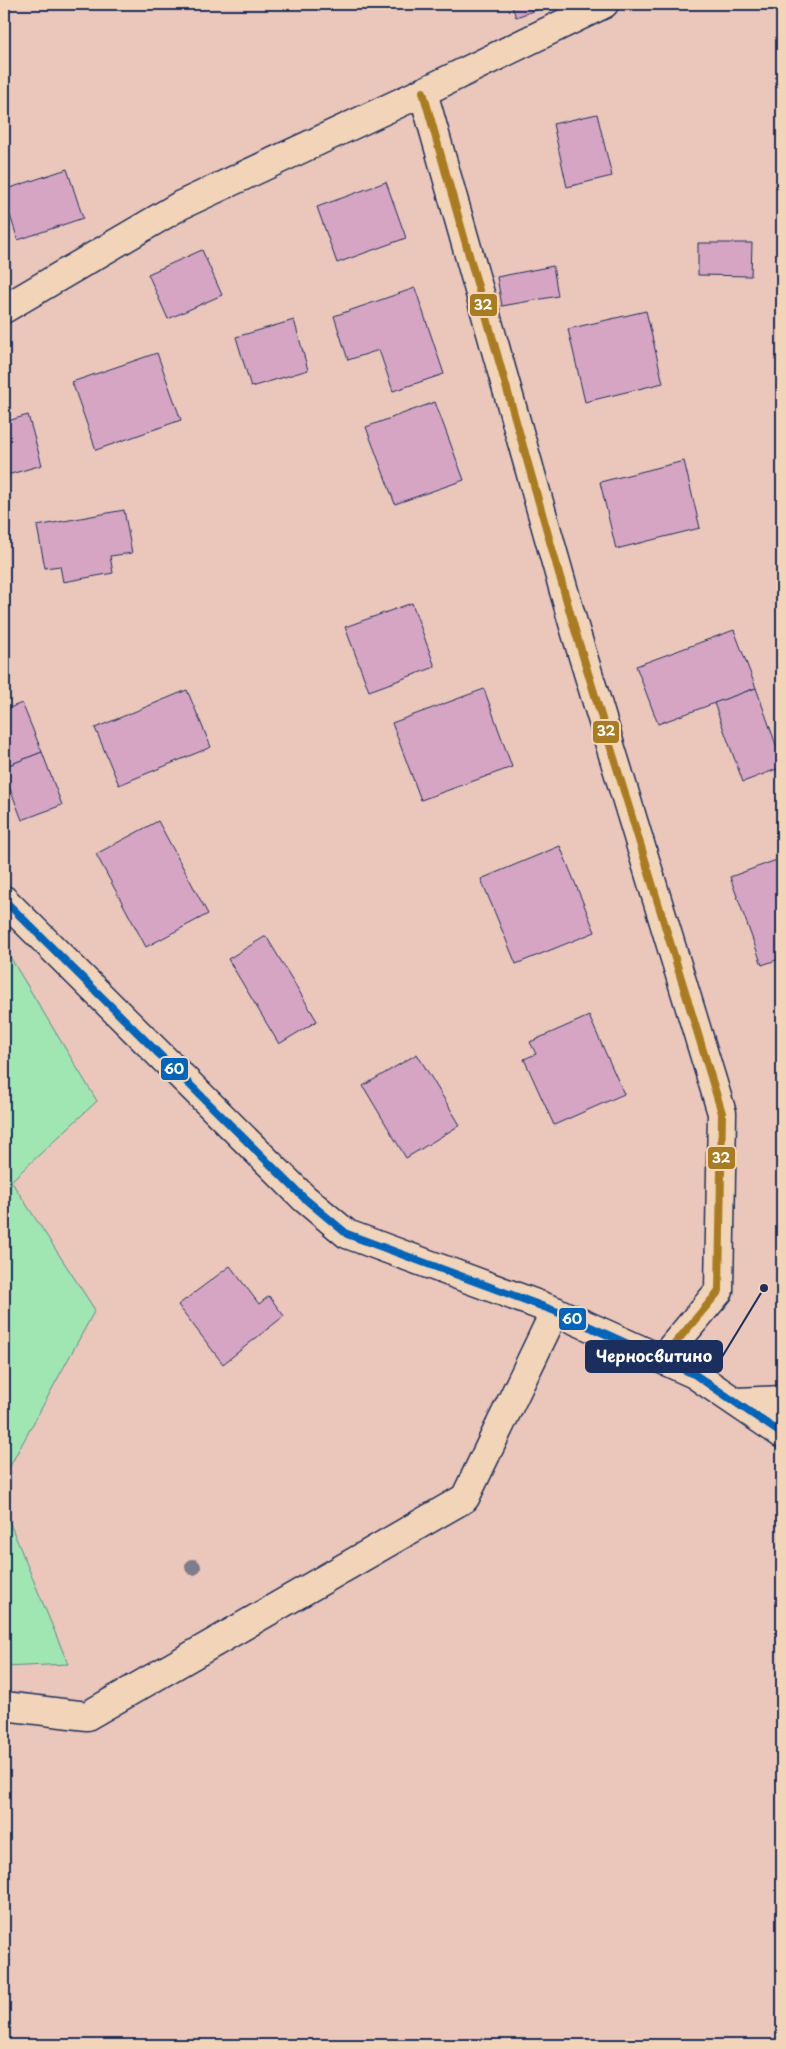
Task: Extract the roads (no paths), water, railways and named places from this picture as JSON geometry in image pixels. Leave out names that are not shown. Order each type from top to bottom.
[{"type":"street","points":[[4,309],[181,205],[423,92],[604,4]]},
{"type":"street","points":[[423,92],[576,630],[722,1113],[719,1291],[662,1359]]},
{"type":"street","points":[[4,900],[304,1198],[347,1234],[555,1311],[662,1359],[694,1374],[738,1402],[782,1434]]},
{"type":"street","points":[[4,1706],[87,1716],[465,1498],[555,1311]]},
{"type":"street","points":[[738,1402],[782,1400]]},
{"type":"place","name":"Черносвитино","points":[[764,1288]]}]
